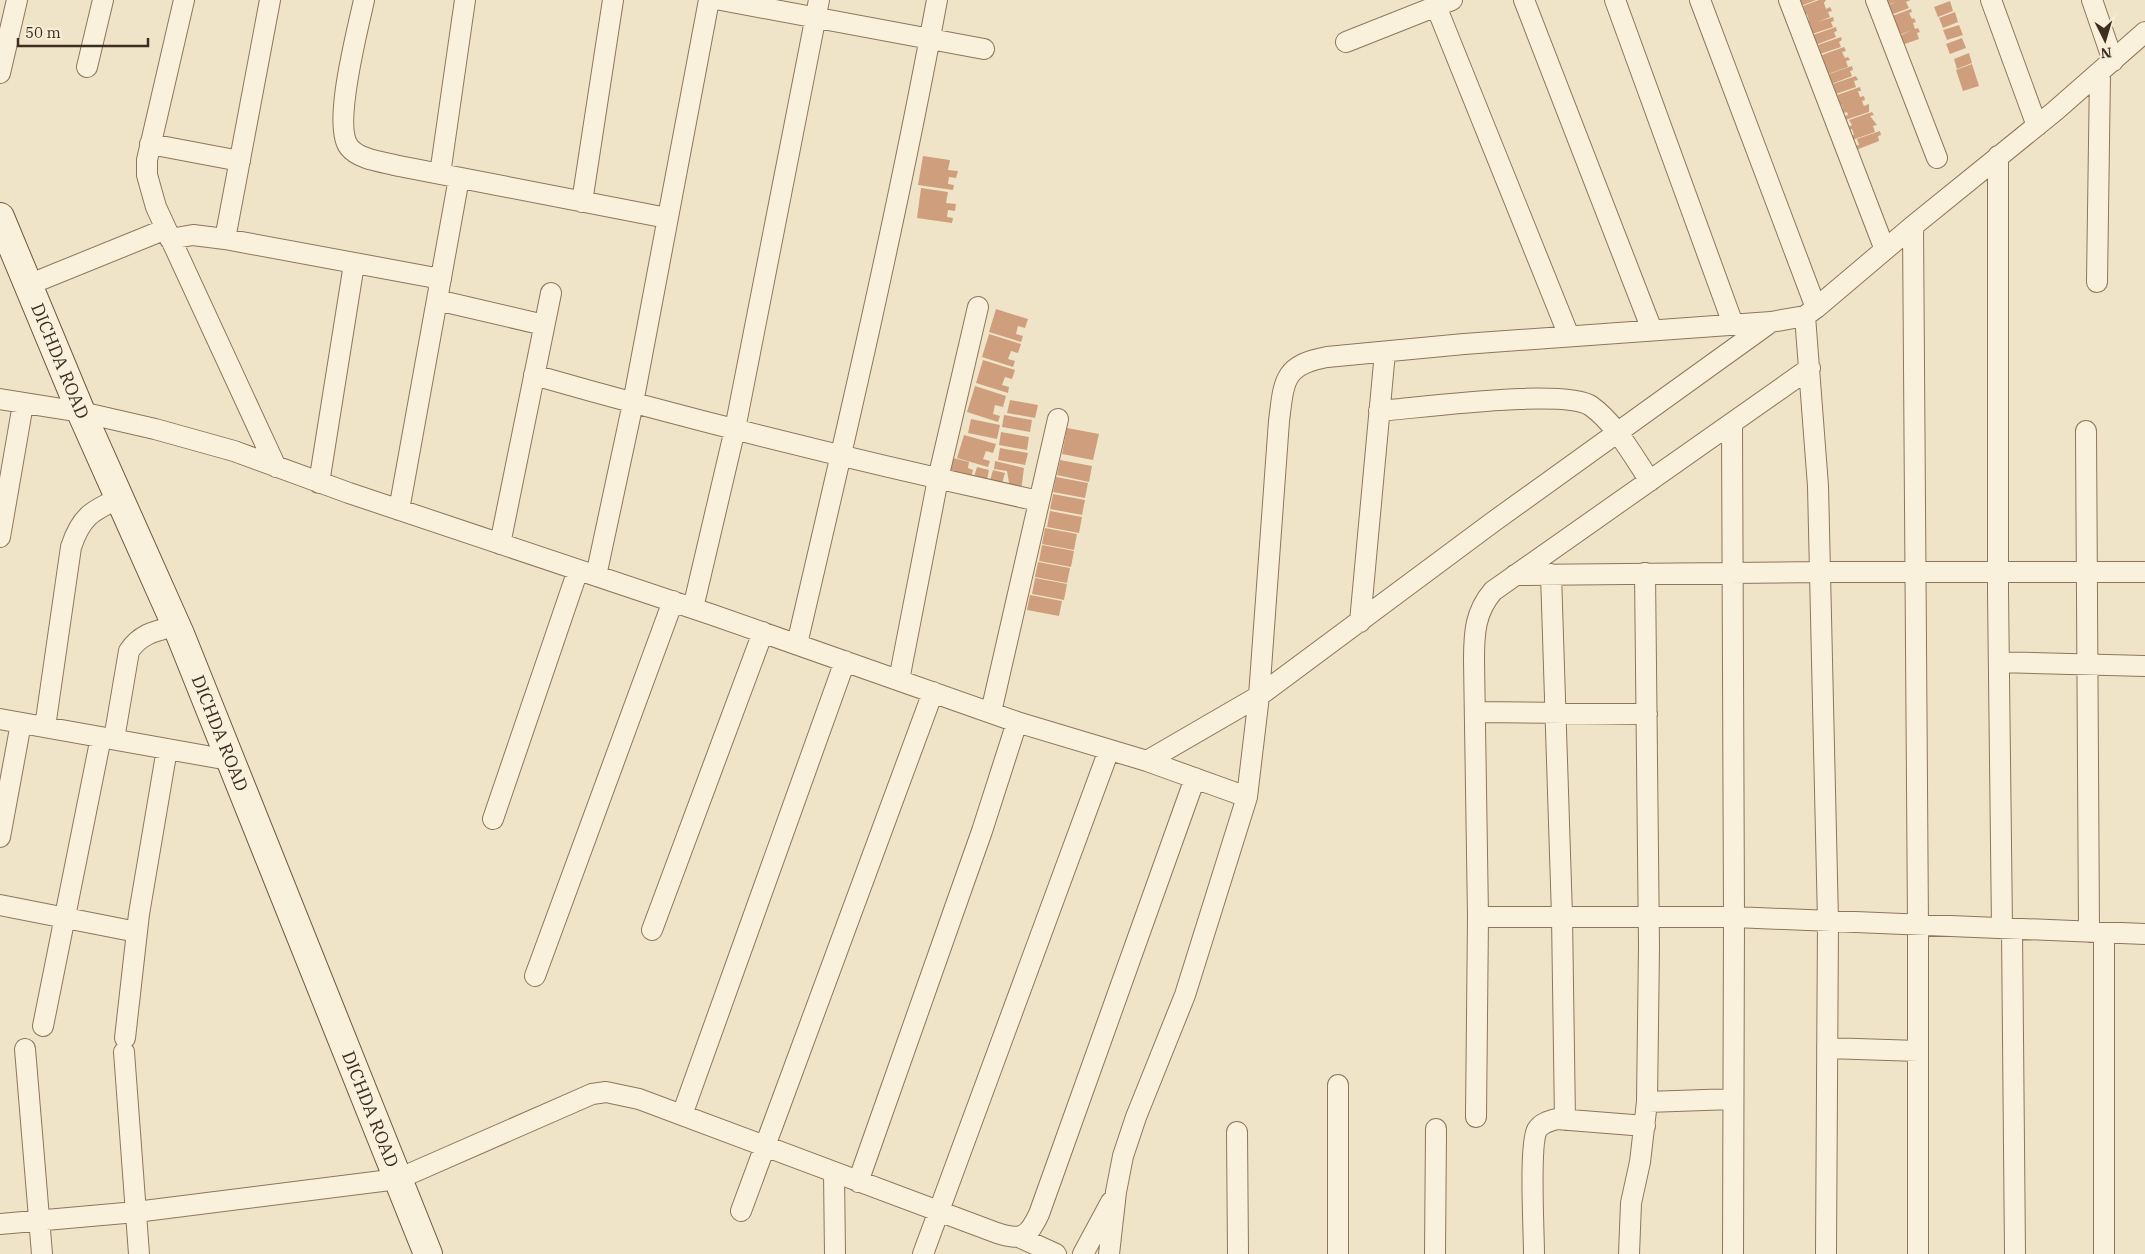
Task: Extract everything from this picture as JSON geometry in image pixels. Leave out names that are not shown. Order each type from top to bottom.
[{"type":"main road","name":"DICHDA ROAD","points":[[0,217],[81,412],[176,626],[428,1254]]},
{"type":"street","points":[[0,73],[17,0]]},
{"type":"street","points":[[87,67],[103,0]]},
{"type":"street","points":[[184,0],[150,144],[147,175],[156,207],[276,467]]},
{"type":"street","points":[[225,239],[270,0]]},
{"type":"street","points":[[364,0],[346,94],[344,139],[350,149],[358,155],[450,176],[667,218]]},
{"type":"street","points":[[399,510],[441,280],[465,0]]},
{"type":"street","points":[[582,202],[613,0]]},
{"type":"street","points":[[493,819],[587,573],[633,403],[708,0]]},
{"type":"street","points":[[721,0],[817,9],[929,40],[984,49]]},
{"type":"street","points":[[797,644],[842,455],[936,0]]},
{"type":"street","points":[[1524,0],[1652,330]]},
{"type":"street","points":[[1615,0],[1734,324]]},
{"type":"street","points":[[1700,0],[1811,312],[1810,368],[1818,486],[1828,921],[1826,1254]]},
{"type":"street","points":[[1789,0],[1885,250]]},
{"type":"street","points":[[1876,0],[1937,158]]},
{"type":"street","points":[[1991,0],[2037,126]]},
{"type":"street","points":[[2092,0],[2106,67],[2097,282]]},
{"type":"street","points":[[1346,42],[1444,3],[1569,336]]},
{"type":"street","points":[[693,608],[735,429],[817,9]]},
{"type":"street","points":[[1109,1254],[1116,1192],[1123,1156],[1136,1117],[1185,995],[1247,797],[1259,696],[1279,421],[1287,378],[1295,367],[1310,360],[1385,352],[1569,336],[1771,322],[1811,312],[1998,156],[2037,126],[2145,32]]},
{"type":"street","points":[[150,144],[240,161]]},
{"type":"street","points":[[1998,156],[1999,662],[2015,1254]]},
{"type":"street","points":[[1913,226],[1918,925],[1918,1254]]},
{"type":"street","points":[[28,285],[168,234],[225,239],[441,280]]},
{"type":"street","points":[[319,483],[354,264]]},
{"type":"street","points":[[500,544],[551,293]]},
{"type":"street","points":[[437,300],[544,325]]},
{"type":"street","points":[[899,680],[938,479],[978,307]]},
{"type":"street","points":[[1147,761],[1259,696],[1493,522],[1618,435],[1771,322]]},
{"type":"street","points":[[1360,622],[1385,352]]},
{"type":"street","points":[[1476,1117],[1478,917],[1474,634],[1477,615],[1493,591],[1810,368]]},
{"type":"street","points":[[534,375],[735,429],[938,479],[1039,501]]},
{"type":"street","points":[[1379,411],[1544,398],[1562,398],[1590,405],[1618,435],[1650,481]]},
{"type":"street","points":[[0,399],[81,412],[199,441],[763,632],[1017,722],[1147,761],[1247,797]]},
{"type":"street","points":[[0,537],[23,404]]},
{"type":"street","points":[[991,712],[1058,419]]},
{"type":"street","points":[[1732,423],[1733,1254]]},
{"type":"street","points":[[2086,431],[2088,664],[2097,932],[2104,1254]]},
{"type":"street","points":[[45,727],[71,548],[84,518],[97,508],[120,498]]},
{"type":"street","points":[[1515,575],[1998,571],[2145,572]]},
{"type":"street","points":[[1629,1254],[1632,1203],[1645,1126],[1647,1102],[1649,916],[1645,573]]},
{"type":"street","points":[[1551,574],[1562,916],[1565,1120]]},
{"type":"street","points":[[535,976],[672,601]]},
{"type":"street","points":[[43,1026],[65,918],[130,650],[137,640],[148,633],[176,626]]},
{"type":"street","points":[[652,930],[763,632]]},
{"type":"street","points":[[682,1115],[844,661]]},
{"type":"street","points":[[1999,662],[2145,666]]},
{"type":"street","points":[[741,1211],[933,692]]},
{"type":"street","points":[[1476,712],[1647,714]]},
{"type":"street","points":[[0,719],[229,760]]},
{"type":"street","points":[[858,1182],[982,831],[1017,722]]},
{"type":"street","points":[[0,838],[21,723]]},
{"type":"street","points":[[139,1254],[125,1045],[137,932],[167,749]]},
{"type":"street","points":[[923,1254],[1108,750]]},
{"type":"street","points":[[1019,1237],[1028,1234],[1039,1214],[1195,778]]},
{"type":"street","points":[[0,905],[137,932]]},
{"type":"street","points":[[1478,917],[1734,917],[2145,934]]},
{"type":"street","points":[[1827,1048],[1918,1051]]},
{"type":"street","points":[[25,1049],[42,1254]]},
{"type":"street","points":[[1338,1084],[1338,1254]]},
{"type":"street","points":[[0,1224],[136,1212],[398,1179],[592,1094],[606,1092],[622,1094],[682,1115],[997,1233],[1019,1237],[1056,1254]]},
{"type":"street","points":[[1647,1102],[1733,1099]]},
{"type":"street","points":[[1534,1254],[1534,1141],[1538,1129],[1545,1122],[1557,1119],[1645,1126]]},
{"type":"street","points":[[1435,1254],[1436,1129]]},
{"type":"street","points":[[1237,1132],[1238,1254]]},
{"type":"street","points":[[834,1173],[834,1254]]},
{"type":"street","points":[[1083,1254],[1116,1192]]},
{"type":"building","points":[[1800,0],[1816,0],[1798,7],[1797,3]]},
{"type":"building","points":[[1819,0],[1826,0],[1824,3],[1826,9],[1830,7],[1832,11],[1828,12],[1830,17],[1818,22],[1833,17],[1834,21],[1831,22],[1833,27],[1809,35],[1808,32],[1812,31],[1810,24],[1807,25],[1805,22],[1809,21],[1807,14],[1802,16],[1801,13],[1805,11],[1803,6]]},
{"type":"building","points":[[1881,0],[1911,0],[1906,2],[1909,8],[1888,16],[1884,7],[1896,2],[1884,6]]},
{"type":"building","points":[[1950,1],[1953,11],[1938,17],[1934,7]]},
{"type":"building","points":[[1911,9],[1912,12],[1909,13],[1916,22],[1913,23],[1915,29],[1918,28],[1920,32],[1917,33],[1919,39],[1899,46],[1895,38],[1912,30],[1895,37],[1891,28],[1896,25],[1891,27],[1887,18]]},
{"type":"building","points":[[1955,12],[1958,22],[1943,28],[1939,18]]},
{"type":"building","points":[[1959,25],[1963,35],[1947,40],[1943,30]]},
{"type":"building","points":[[1836,27],[1837,31],[1834,32],[1836,37],[1813,46],[1811,42],[1815,41],[1813,35]]},
{"type":"building","points":[[1841,37],[1842,40],[1839,42],[1841,47],[1817,55],[1816,52],[1820,50],[1818,45]]},
{"type":"building","points":[[1962,38],[1966,48],[1950,54],[1946,44]]},
{"type":"building","points":[[1844,47],[1846,51],[1842,52],[1845,58],[1848,57],[1850,60],[1846,61],[1848,67],[1825,75],[1823,72],[1827,70],[1825,64],[1821,66],[1820,62],[1824,61],[1822,55]]},
{"type":"building","points":[[1969,53],[1972,63],[1957,69],[1954,59]]},
{"type":"building","points":[[1972,64],[1979,86],[1963,91],[1956,70]]},
{"type":"building","points":[[1852,66],[1853,70],[1850,71],[1852,76],[1829,85],[1827,81],[1831,80],[1829,74]]},
{"type":"building","points":[[1856,76],[1858,80],[1854,81],[1856,87],[1833,95],[1831,91],[1835,90],[1833,84]]},
{"type":"building","points":[[1860,87],[1861,91],[1858,91],[1860,97],[1864,96],[1865,100],[1862,101],[1864,106],[1869,104],[1869,112],[1845,120],[1844,116],[1848,115],[1847,112],[1840,114],[1839,111],[1843,109],[1841,104],[1836,105],[1835,102],[1839,100],[1837,95]]},
{"type":"building","points":[[1872,112],[1874,115],[1870,116],[1877,125],[1873,126],[1875,132],[1852,140],[1850,136],[1854,135],[1852,129],[1849,130],[1848,127],[1852,125],[1849,120]]},
{"type":"building","points":[[1880,131],[1879,141],[1856,150],[1855,146],[1859,145],[1857,139]]},
{"type":"building","points":[[923,156],[950,160],[948,170],[958,171],[956,178],[949,177],[948,184],[954,185],[953,190],[918,185]]},
{"type":"building","points":[[921,188],[948,192],[946,203],[956,204],[955,211],[948,210],[947,217],[953,218],[952,223],[917,218]]},
{"type":"building","points":[[996,309],[1028,319],[1025,328],[1018,326],[1016,334],[1023,336],[1021,342],[989,332]]},
{"type":"building","points":[[989,334],[1021,344],[1018,353],[1011,351],[1008,359],[1015,361],[1013,367],[982,357]]},
{"type":"building","points":[[983,360],[1015,370],[1012,379],[1005,377],[1002,385],[1009,387],[1008,393],[976,383]]},
{"type":"building","points":[[975,386],[1006,396],[1003,407],[995,405],[993,414],[1000,416],[998,422],[967,412]]},
{"type":"building","points":[[1010,400],[1038,405],[1035,418],[1007,413]]},
{"type":"building","points":[[1004,415],[1032,420],[1030,432],[1002,427]]},
{"type":"building","points":[[971,419],[1000,425],[997,439],[968,433]]},
{"type":"building","points":[[1067,428],[1099,434],[1093,460],[1062,454]]},
{"type":"building","points":[[1001,432],[1029,437],[1027,450],[999,445]]},
{"type":"building","points":[[964,435],[996,444],[993,453],[986,451],[983,459],[990,461],[988,467],[957,458]]},
{"type":"building","points":[[1000,448],[1028,453],[1025,465],[998,460]]},
{"type":"building","points":[[953,458],[969,462],[968,468],[973,470],[970,482],[948,477]]},
{"type":"building","points":[[1060,460],[1092,466],[1089,482],[1057,475]]},
{"type":"building","points":[[995,461],[1024,468],[1021,491],[1010,489],[1007,471],[994,469]]},
{"type":"building","points":[[977,467],[989,470],[986,484],[973,480]]},
{"type":"building","points":[[993,470],[1005,473],[1001,487],[989,484]]},
{"type":"building","points":[[1056,477],[1088,483],[1085,498],[1053,492]]},
{"type":"building","points":[[1053,494],[1085,500],[1082,515],[1050,509]]},
{"type":"building","points":[[1050,511],[1082,517],[1079,533],[1047,527]]},
{"type":"building","points":[[1045,528],[1077,534],[1074,550],[1042,544]]},
{"type":"building","points":[[1042,545],[1074,551],[1071,567],[1039,561]]},
{"type":"building","points":[[1038,562],[1070,568],[1067,583],[1035,577]]},
{"type":"building","points":[[1035,578],[1067,584],[1064,600],[1032,594]]},
{"type":"building","points":[[1030,595],[1062,601],[1059,616],[1027,610]]}]
